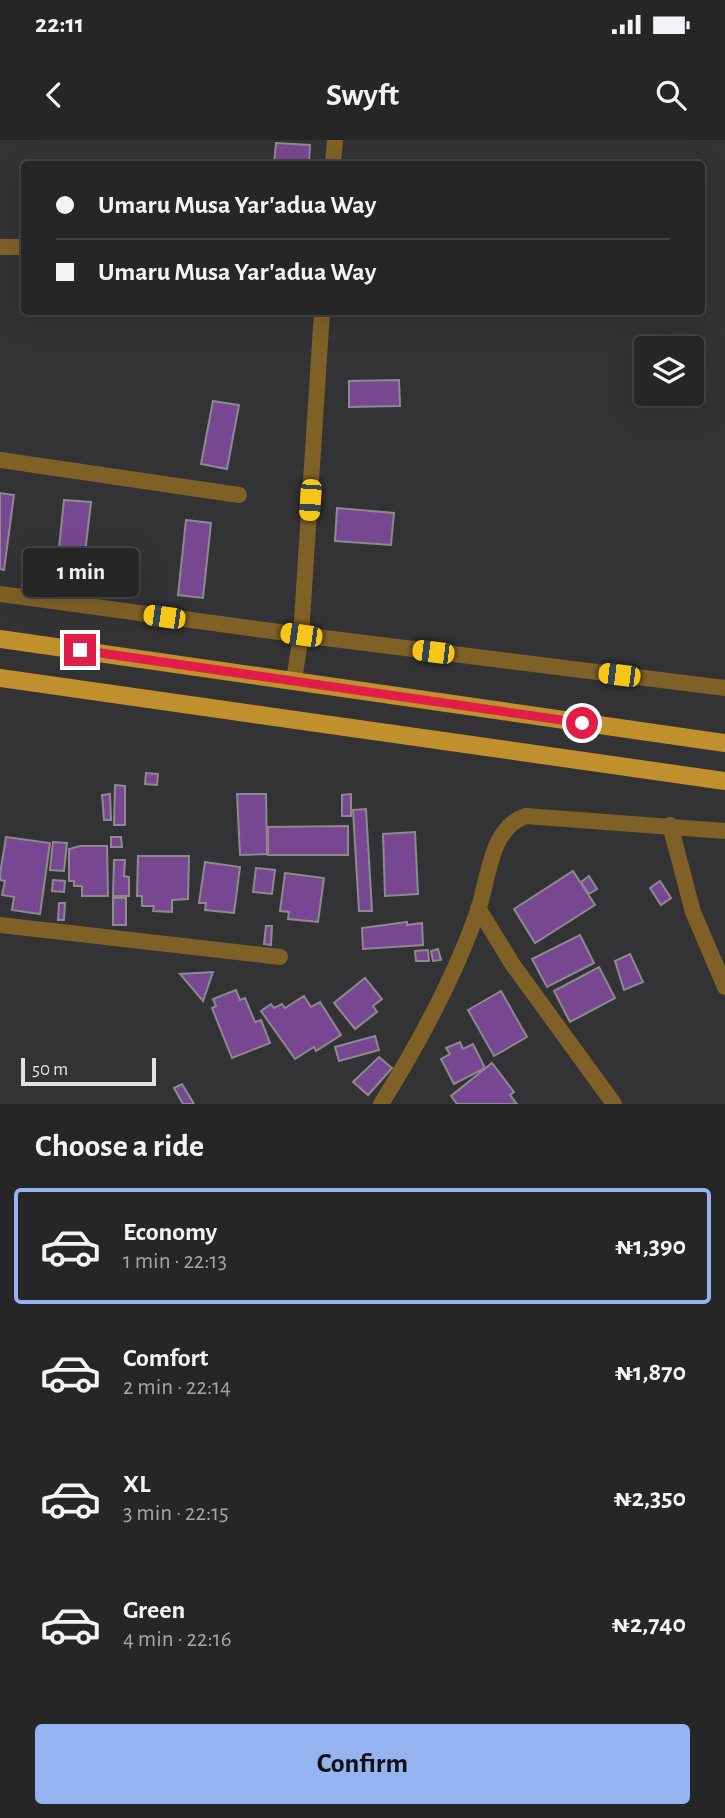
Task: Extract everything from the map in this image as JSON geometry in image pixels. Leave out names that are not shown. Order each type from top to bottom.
[{"type":"main road","points":[[0,639],[725,743]]},
{"type":"main road","points":[[0,678],[725,781]]},
{"type":"street","points":[[333,161],[335,140]]},
{"type":"street","points":[[0,247],[21,247]]},
{"type":"street","points":[[294,680],[301,635],[322,315]]},
{"type":"street","points":[[0,460],[239,495]]},
{"type":"street","points":[[0,594],[725,688]]},
{"type":"street","points":[[381,1104],[408,1060],[478,908],[503,830],[514,820],[526,817],[670,825],[725,831]]},
{"type":"street","points":[[670,825],[692,912],[725,987]]},
{"type":"street","points":[[478,908],[519,975],[614,1104]]},
{"type":"street","points":[[0,925],[280,957]]},
{"type":"building","points":[[276,143],[310,145],[309,161],[274,161]]},
{"type":"building","points":[[399,380],[400,406],[349,407],[349,381]]},
{"type":"building","points":[[213,401],[239,405],[227,469],[201,464]]},
{"type":"building","points":[[0,493],[14,495],[4,570],[0,569]]},
{"type":"building","points":[[64,500],[91,502],[82,579],[56,576]]},
{"type":"building","points":[[337,508],[394,513],[391,545],[335,541]]},
{"type":"building","points":[[186,520],[211,523],[203,598],[178,595]]},
{"type":"building","points":[[146,773],[158,774],[157,785],[145,784]]},
{"type":"building","points":[[115,785],[125,786],[125,825],[114,825]]},
{"type":"building","points":[[110,794],[111,820],[104,820],[102,795]]},
{"type":"building","points":[[237,794],[266,794],[267,854],[240,855]]},
{"type":"building","points":[[351,794],[351,816],[342,816],[342,795]]},
{"type":"building","points":[[366,809],[372,911],[359,911],[353,810]]},
{"type":"building","points":[[348,826],[348,855],[268,855],[268,827]]},
{"type":"building","points":[[415,832],[418,894],[385,896],[383,834]]},
{"type":"building","points":[[6,837],[50,843],[40,914],[12,910],[14,897],[2,895],[5,881],[0,880],[0,874]]},
{"type":"building","points":[[111,837],[121,837],[122,847],[111,847]]},
{"type":"building","points":[[53,842],[67,843],[64,871],[50,870]]},
{"type":"building","points":[[80,846],[107,846],[108,896],[82,896],[82,886],[74,886],[74,881],[69,881],[69,849]]},
{"type":"building","points":[[138,856],[189,856],[188,899],[172,900],[172,912],[153,911],[154,906],[142,906],[142,896],[137,896]]},
{"type":"building","points":[[114,860],[125,860],[124,876],[129,877],[129,896],[113,896]]},
{"type":"building","points":[[205,862],[240,867],[234,913],[205,910],[206,903],[199,903]]},
{"type":"building","points":[[256,868],[275,870],[272,894],[253,892]]},
{"type":"building","points":[[573,871],[595,905],[535,943],[514,909]]},
{"type":"building","points":[[285,873],[324,878],[318,922],[288,919],[289,912],[280,911]]},
{"type":"building","points":[[589,876],[597,889],[589,894],[581,882]]},
{"type":"building","points":[[53,880],[65,881],[64,892],[52,891]]},
{"type":"building","points":[[660,881],[671,898],[661,905],[650,888]]},
{"type":"building","points":[[113,898],[126,898],[126,925],[113,925]]},
{"type":"building","points":[[59,903],[65,903],[64,920],[58,920]]},
{"type":"building","points":[[407,922],[407,925],[422,923],[423,945],[363,949],[362,928]]},
{"type":"building","points":[[266,926],[272,926],[271,945],[264,944]]},
{"type":"building","points":[[580,935],[594,963],[547,987],[532,959]]},
{"type":"building","points":[[438,949],[441,960],[433,961],[431,951]]},
{"type":"building","points":[[428,950],[429,961],[416,961],[415,951]]},
{"type":"building","points":[[630,954],[643,982],[624,990],[615,961]]},
{"type":"building","points":[[599,967],[615,998],[570,1022],[554,991]]},
{"type":"building","points":[[213,972],[203,1001],[180,974]]},
{"type":"building","points":[[365,978],[382,999],[373,1006],[377,1012],[355,1029],[334,1003]]},
{"type":"building","points":[[236,990],[240,1000],[245,998],[255,1022],[261,1020],[270,1043],[232,1058],[212,1008],[216,1006],[213,999]]},
{"type":"building","points":[[501,991],[527,1037],[494,1056],[468,1010]]},
{"type":"building","points":[[304,996],[311,1007],[320,1002],[341,1035],[316,1051],[314,1047],[295,1059],[261,1011],[271,1004],[274,1008],[282,1004],[285,1008]]},
{"type":"building","points":[[375,1036],[379,1050],[339,1061],[335,1047]]},
{"type":"building","points":[[460,1042],[463,1049],[473,1044],[485,1068],[454,1084],[441,1059],[450,1054],[446,1048]]},
{"type":"building","points":[[379,1057],[392,1068],[368,1095],[353,1082]]},
{"type":"building","points":[[492,1063],[514,1092],[510,1095],[517,1104],[457,1104],[451,1096]]},
{"type":"building","points":[[182,1084],[194,1104],[183,1104],[174,1088]]},
{"type":"route","points":[[80,650],[582,723]]}]
